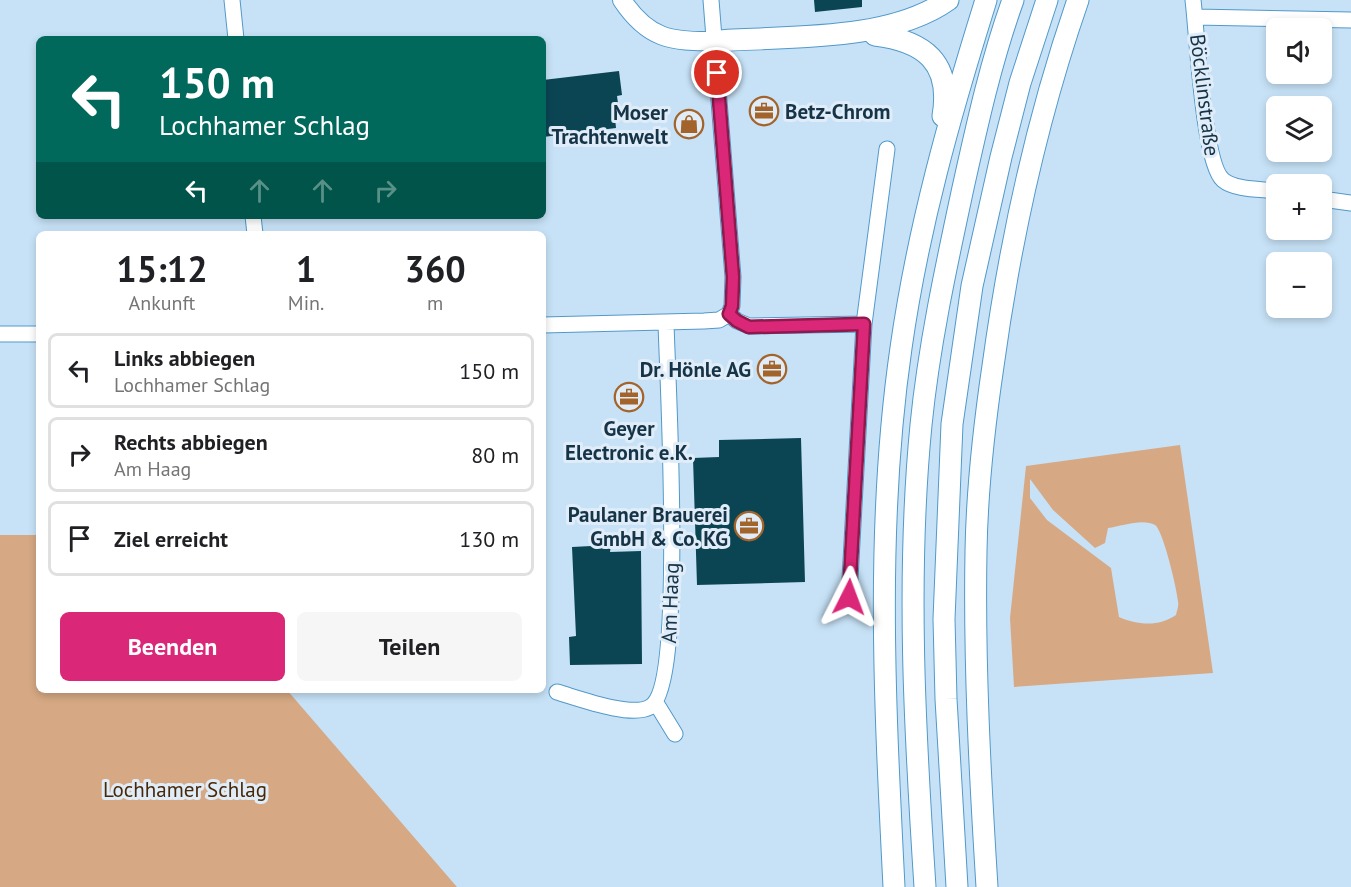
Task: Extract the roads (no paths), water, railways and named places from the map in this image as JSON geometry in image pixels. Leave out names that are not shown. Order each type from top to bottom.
[{"type":"highway","points":[[715,41],[856,32],[918,18],[948,0]]},
{"type":"highway","points":[[894,887],[885,698],[884,545],[892,422],[912,278],[936,165],[986,0]]},
{"type":"highway","points":[[925,887],[915,701],[914,621],[914,543],[921,426],[942,285],[973,142],[1013,0]]},
{"type":"highway","points":[[957,887],[946,699],[944,619],[952,424],[972,286],[1000,157],[1020,83],[1047,0]]},
{"type":"highway","points":[[987,887],[976,706],[976,549],[985,425],[1003,292],[1029,167],[1078,0]]},
{"type":"highway","points":[[856,32],[914,43],[934,62],[940,73],[944,90],[936,165]]},
{"type":"main road","points":[[622,0],[633,16],[656,35],[680,42],[715,41]]},
{"type":"street","points":[[232,0],[236,36]]},
{"type":"street","points":[[546,325],[719,320],[729,314],[732,306],[733,277],[711,0]]},
{"type":"street","name":"Böcklinstraße","points":[[1193,0],[1216,173],[1229,184],[1266,190]]},
{"type":"street","points":[[1195,17],[1351,20]]},
{"type":"street","points":[[849,597],[864,324],[887,148]]},
{"type":"street","points":[[1332,200],[1351,203]]},
{"type":"street","points":[[729,314],[749,327],[864,324]]},
{"type":"street","name":"Am Haag","points":[[656,703],[667,669],[672,603],[666,322]]},
{"type":"street","points":[[0,334],[36,334]]},
{"type":"street","points":[[557,692],[631,711],[648,708],[656,703],[675,734]]},
{"type":"place","name":"Betz-Chrom","points":[[764,111]]},
{"type":"place","name":"Moser Trachtenwelt","points":[[689,124]]},
{"type":"place","name":"Dr. Hönle AG","points":[[772,369]]},
{"type":"place","name":"Geyer Electronic e.K.","points":[[629,397]]},
{"type":"place","name":"Paulaner Brauerei GmbH & Co. KG","points":[[749,526]]},
{"type":"park label","name":"Lochhamer Schlag","points":[[185,789]]}]
